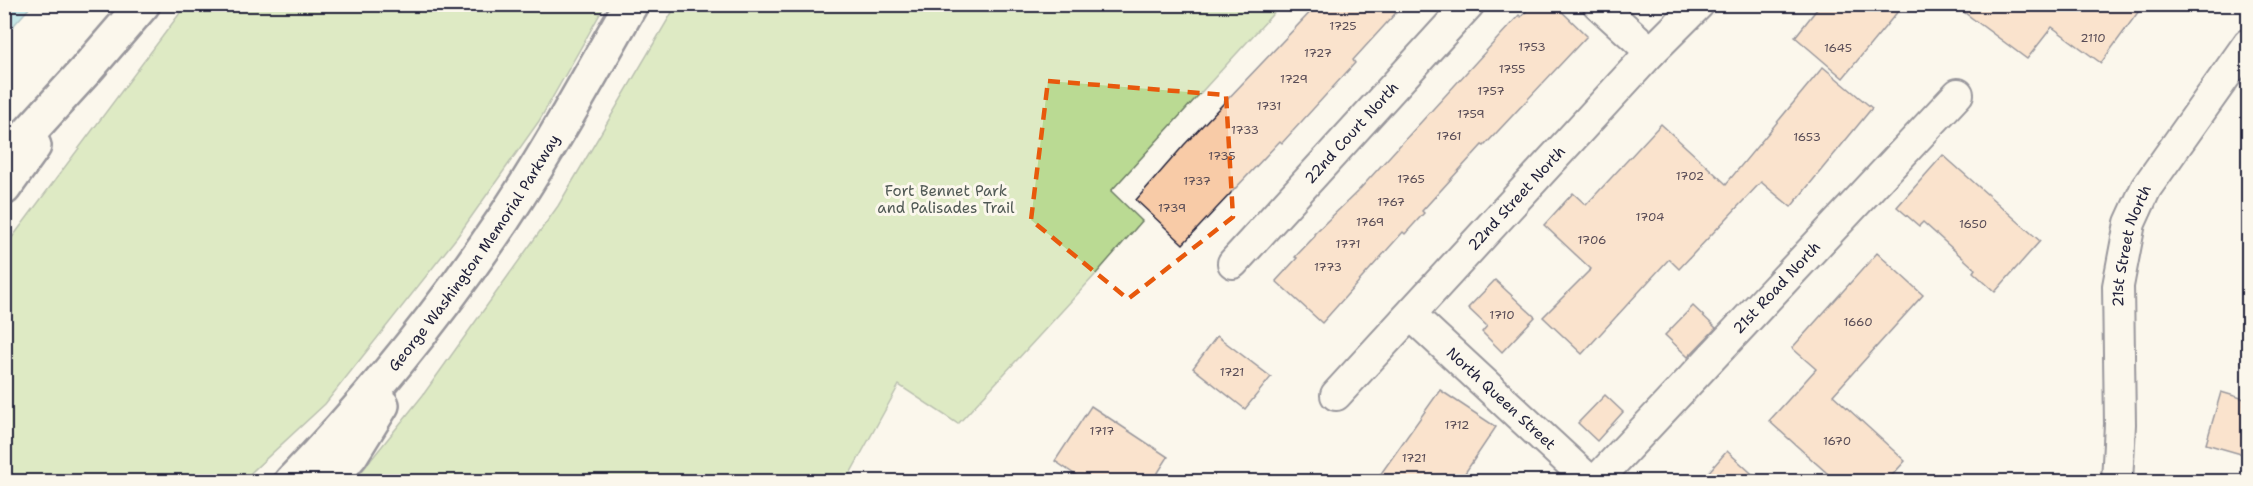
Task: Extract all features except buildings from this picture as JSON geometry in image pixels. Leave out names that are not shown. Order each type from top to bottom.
[{"type":"highway","points":[[4,160],[87,70],[142,4]]},
{"type":"highway","name":"George Washington Memorial Parkway","points":[[291,482],[362,404],[444,302],[527,181],[631,4]]},
{"type":"highway","points":[[4,188],[87,70]]},
{"type":"highway","points":[[328,482],[351,455],[444,302]]},
{"type":"street","name":"22nd Court North","points":[[1233,262],[1470,4]]},
{"type":"street","points":[[1598,4],[1651,52]]},
{"type":"street","name":"22nd Street North","points":[[1336,395],[1651,52],[1699,4]]},
{"type":"street","name":"21st Street North","points":[[2117,482],[2120,424],[2118,286],[2130,223],[2146,188],[2248,44]]},
{"type":"street","name":"21st Road North","points":[[1595,482],[1958,94]]},
{"type":"street","name":"North Queen Street","points":[[1411,315],[1590,482]]},
{"type":"highlighted area","points":[[1048,81],[1226,95],[1233,217],[1128,299],[1031,220]]},
{"type":"green space","name":"Fort Bennet Park and Palisades Trail","points":[[677,4],[1281,5],[1111,191],[1142,221],[958,424],[899,385],[846,481],[354,481],[423,395],[558,206]]},
{"type":"green space","points":[[186,5],[605,5],[539,121],[457,237],[325,404],[242,481],[5,481],[5,247]]},
{"type":"water","points":[[4,5],[32,5],[5,35]]}]
